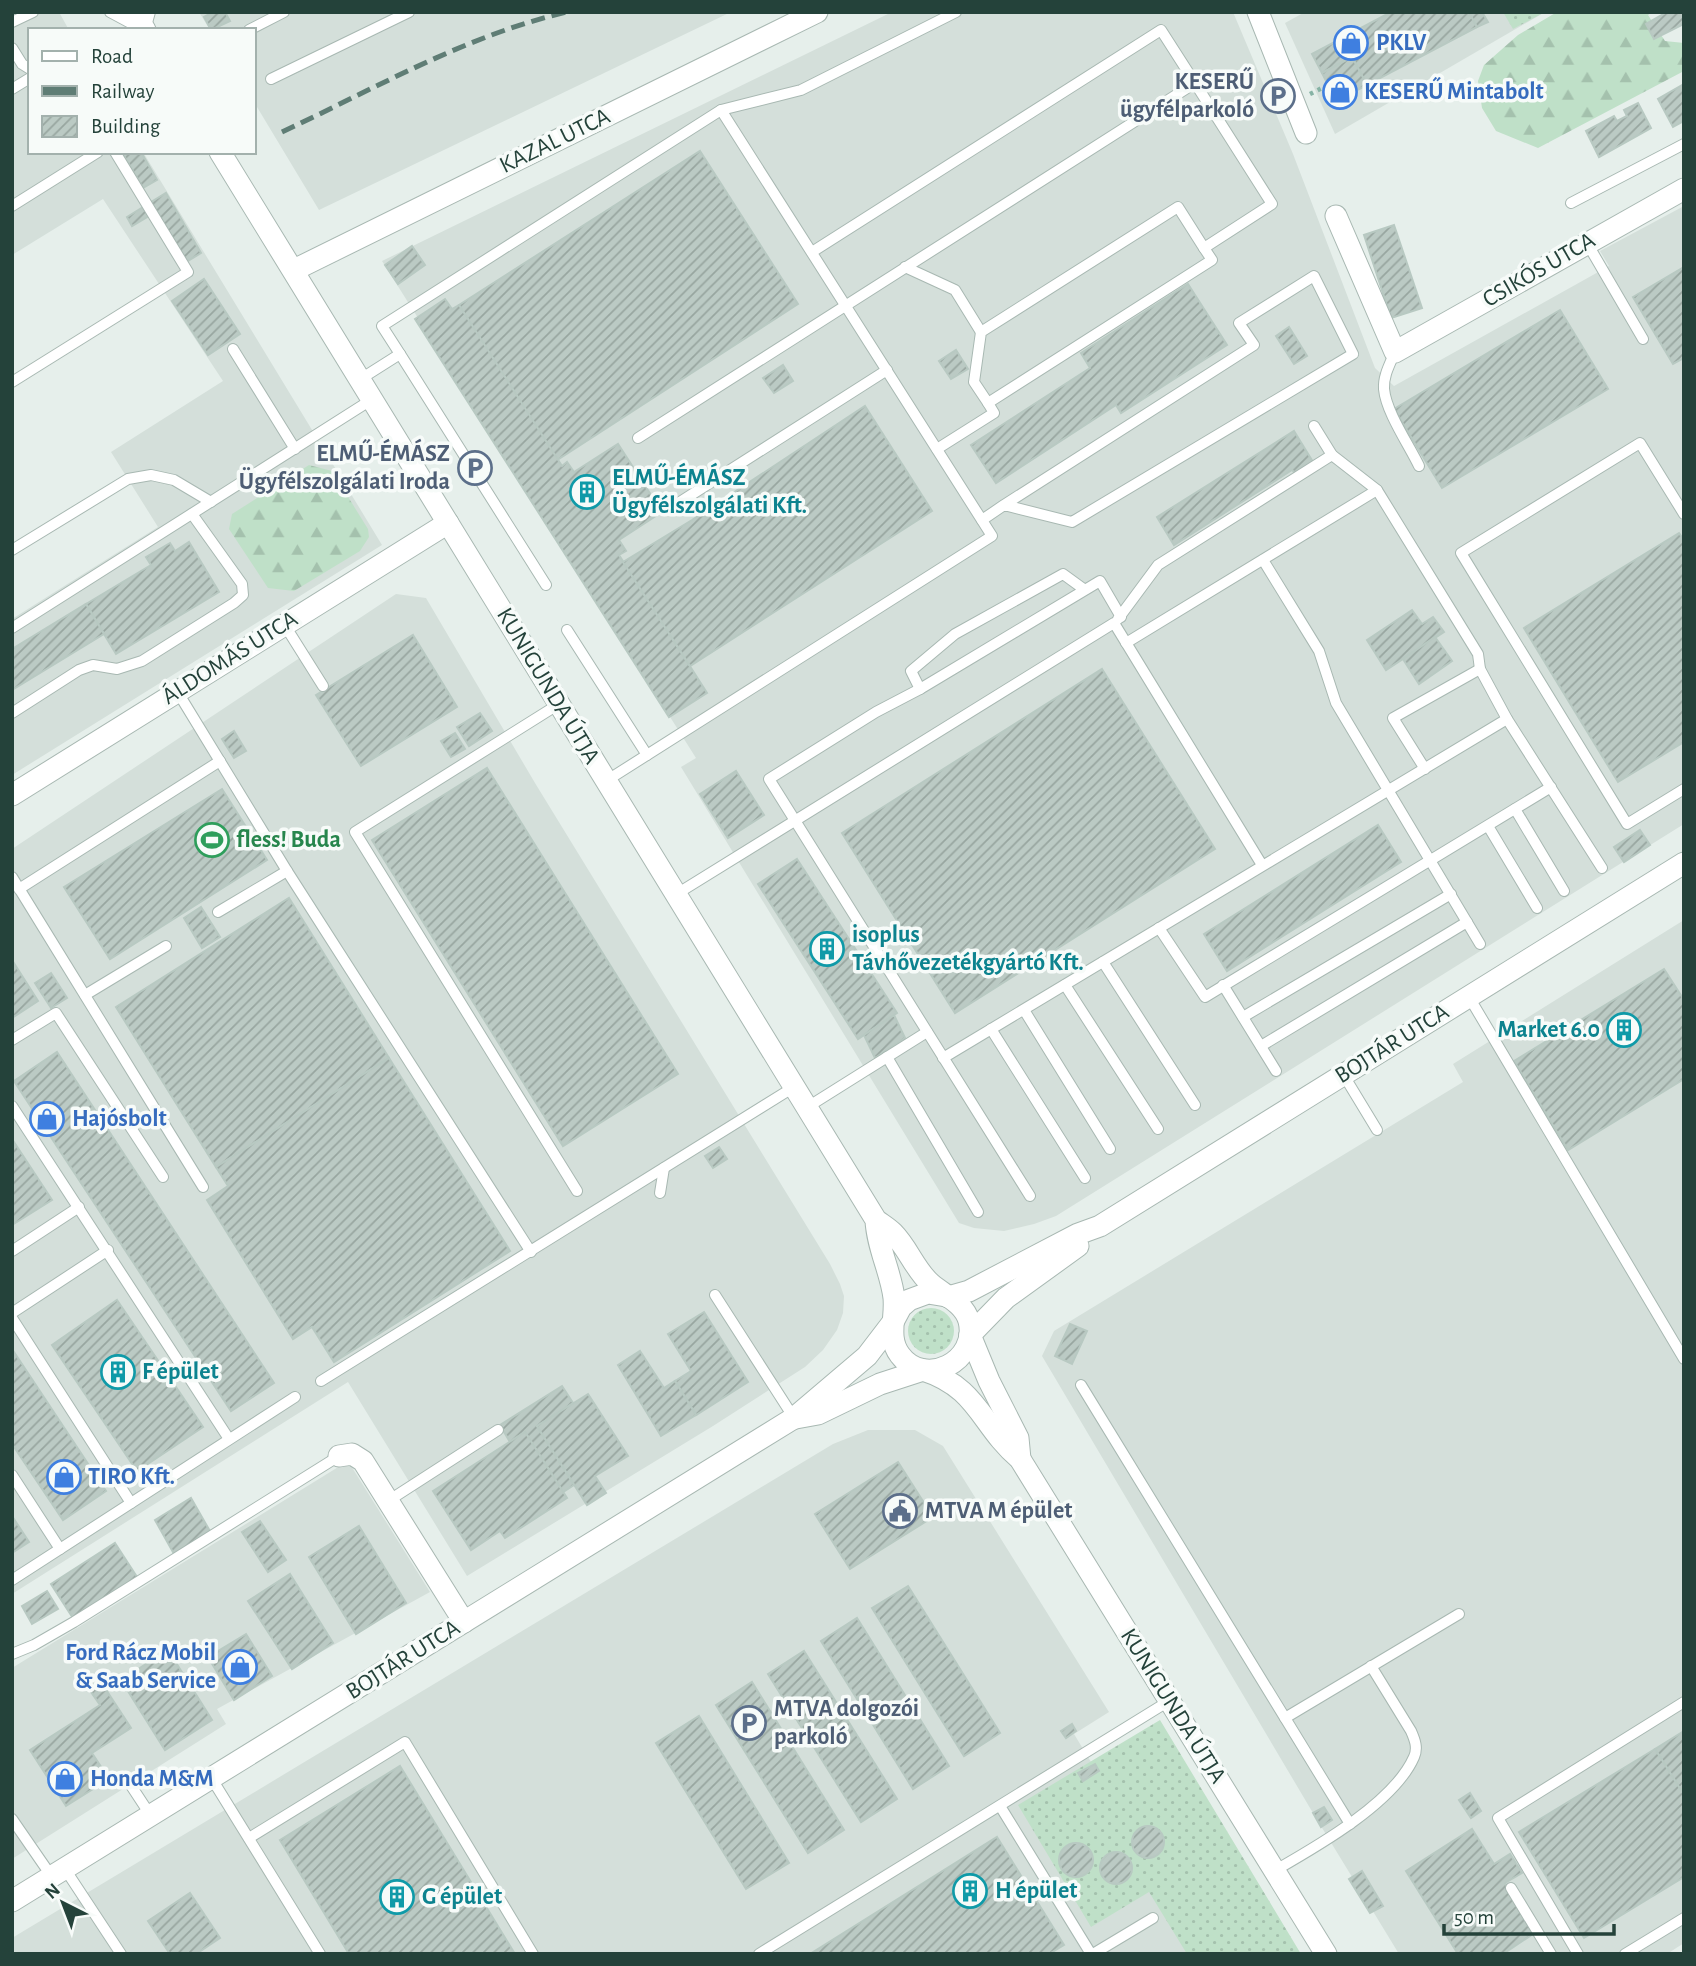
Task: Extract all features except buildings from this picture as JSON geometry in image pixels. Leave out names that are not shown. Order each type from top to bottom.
[{"type":"street","points":[[134,12],[144,28]]},
{"type":"street","name":"KAZAL UTCA","points":[[294,270],[817,12]]},
{"type":"street","points":[[1258,12],[1306,133]]},
{"type":"street","name":"KUNIGUNDA ÚTJA","points":[[221,154],[876,1220],[893,1233],[924,1277],[964,1312],[969,1322],[970,1335],[989,1381],[1018,1438],[1020,1459]]},
{"type":"street","name":"CSIKÓS UTCA","points":[[1395,352],[1684,189]]},
{"type":"street","points":[[1336,216],[1395,352]]},
{"type":"street","name":"ÁLDOMÁS UTCA","points":[[12,795],[448,523]]},
{"type":"street","name":"BOJTÁR UTCA","points":[[948,1297],[969,1291],[1078,1234],[1100,1226],[1684,863]]},
{"type":"street","name":"KUNIGUNDA ÚTJA","points":[[876,1220],[877,1235],[892,1289],[892,1334],[897,1350],[905,1362],[958,1386],[969,1396],[1006,1447],[1020,1459],[1326,1954]]},
{"type":"street","name":"BOJTÁR UTCA","points":[[970,1335],[1006,1298],[1086,1241],[1100,1226]]},
{"type":"street","points":[[893,1322],[901,1307],[916,1296],[929,1293],[948,1297]]},
{"type":"street","name":"BOJTÁR UTCA","points":[[12,1901],[793,1418],[867,1356],[893,1322]]},
{"type":"street","points":[[923,1370],[939,1370],[953,1364],[966,1349],[970,1335]]},
{"type":"street","name":"BOJTÁR UTCA","points":[[793,1418],[818,1414],[880,1384],[923,1370]]},
{"type":"street","points":[[339,1456],[352,1454],[363,1461],[464,1622]]},
{"type":"lane","points":[[12,22],[33,12]]},
{"type":"lane","points":[[110,12],[141,28]]},
{"type":"lane","points":[[253,28],[284,12]]},
{"type":"lane","points":[[271,79],[409,12]]},
{"type":"lane","points":[[546,585],[382,326],[722,110],[801,90],[956,12]]},
{"type":"lane","points":[[812,252],[1161,30],[1272,204],[1204,248]]},
{"type":"lane","points":[[12,48],[22,64],[28,68]]},
{"type":"lane","points":[[12,89],[28,79]]},
{"type":"lane","points":[[638,438],[1195,83]]},
{"type":"lane","points":[[606,781],[992,536],[722,110]]},
{"type":"lane","points":[[1571,202],[1684,144]]},
{"type":"lane","points":[[12,206],[96,154]]},
{"type":"lane","points":[[12,382],[188,272],[116,154]]},
{"type":"lane","points":[[981,332],[1178,207],[1212,260],[988,403]]},
{"type":"lane","points":[[1587,243],[1643,339]]},
{"type":"lane","points":[[905,267],[955,290],[981,332],[974,382],[994,413],[937,449]]},
{"type":"lane","points":[[982,520],[1004,505],[1254,345],[1239,323],[1314,276],[1353,354],[1072,522],[1004,505]]},
{"type":"lane","points":[[233,349],[295,449]]},
{"type":"lane","points":[[1395,352],[1384,388],[1388,404],[1419,466]]},
{"type":"lane","points":[[359,380],[400,354]]},
{"type":"lane","points":[[680,502],[887,370]]},
{"type":"lane","points":[[12,628],[371,400]]},
{"type":"lane","points":[[1314,426],[1332,455],[1377,490],[1478,654],[1480,669],[1507,719],[1602,868]]},
{"type":"lane","points":[[1684,514],[1640,443],[1461,552],[1627,824],[1684,789]]},
{"type":"lane","points":[[675,895],[1117,620],[1158,565],[1332,455]]},
{"type":"lane","points":[[12,550],[128,479],[151,475],[174,480],[211,502]]},
{"type":"lane","points":[[1126,643],[1377,490]]},
{"type":"lane","points":[[12,713],[79,670],[93,665],[117,669],[142,661],[243,595],[242,584],[192,514]]},
{"type":"lane","points":[[1263,560],[1319,651],[1336,703],[1479,944]]},
{"type":"lane","points":[[920,688],[911,671],[955,634],[1063,574],[1085,590]]},
{"type":"lane","points":[[1030,1196],[769,779],[876,712],[1100,581],[1126,643],[1262,866]]},
{"type":"lane","points":[[284,624],[323,686]]},
{"type":"lane","points":[[567,629],[647,755]]},
{"type":"lane","points":[[1425,769],[1392,718],[1480,669]]},
{"type":"lane","points":[[177,691],[287,871],[531,1252]]},
{"type":"lane","points":[[559,705],[355,832],[577,1191]]},
{"type":"lane","points":[[943,1058],[1507,719]]},
{"type":"lane","points":[[19,889],[220,761]]},
{"type":"lane","points":[[1159,928],[1205,997],[1551,787]]},
{"type":"lane","points":[[1515,809],[1564,891]]},
{"type":"lane","points":[[1488,825],[1538,908]]},
{"type":"lane","points":[[218,912],[287,871]]},
{"type":"lane","points":[[12,877],[203,1187]]},
{"type":"lane","points":[[1243,1017],[1451,894]]},
{"type":"lane","points":[[1261,1046],[1467,922]]},
{"type":"lane","points":[[85,995],[166,946]]},
{"type":"lane","points":[[1103,962],[1195,1105]]},
{"type":"lane","points":[[1065,985],[1158,1129]]},
{"type":"lane","points":[[1223,985],[1276,1071]]},
{"type":"lane","points":[[1469,997],[1684,1359]]},
{"type":"lane","points":[[1024,1010],[1110,1149]]},
{"type":"lane","points":[[12,1040],[56,1013],[163,1177]]},
{"type":"lane","points":[[991,1029],[1085,1178]]},
{"type":"lane","points":[[806,1108],[927,1032]]},
{"type":"lane","points":[[887,1057],[978,1212]]},
{"type":"lane","points":[[1343,1074],[1377,1130]]},
{"type":"lane","points":[[321,1381],[794,1087]]},
{"type":"lane","points":[[12,1106],[229,1439]]},
{"type":"lane","points":[[660,1193],[664,1168]]},
{"type":"lane","points":[[12,1251],[79,1207]]},
{"type":"lane","points":[[107,1250],[12,1316],[131,1503]]},
{"type":"lane","points":[[715,1295],[793,1418]]},
{"type":"lane","points":[[1081,1385],[1350,1824]]},
{"type":"lane","points":[[12,1580],[295,1397]]},
{"type":"lane","points":[[388,1501],[498,1430]]},
{"type":"lane","points":[[12,1654],[74,1622],[339,1456]]},
{"type":"lane","points":[[12,1475],[60,1549]]},
{"type":"lane","points":[[1285,1718],[1459,1614]]},
{"type":"lane","points":[[1275,1871],[1350,1824],[1392,1788],[1415,1757],[1416,1748],[1411,1731],[1371,1666]]},
{"type":"lane","points":[[759,1954],[1169,1701]]},
{"type":"lane","points":[[1578,1954],[1498,1818],[1684,1702]]},
{"type":"lane","points":[[249,1838],[405,1742],[533,1954]]},
{"type":"lane","points":[[212,1779],[320,1954]]},
{"type":"lane","points":[[128,1781],[151,1816]]},
{"type":"lane","points":[[1000,1805],[1092,1954],[1153,1917]]},
{"type":"lane","points":[[12,1819],[59,1873],[121,1954]]},
{"type":"lane","points":[[1511,1888],[1550,1954]]},
{"type":"lane","points":[[1625,1954],[1684,1917]]},
{"type":"shaded area","points":[[12,12],[59,12],[68,28],[28,28],[28,154],[144,154],[382,545],[12,775],[12,619],[158,527],[111,452],[223,381],[103,199],[12,255]]},
{"type":"shaded area","points":[[199,12],[731,12],[319,210],[256,105],[256,28],[209,28]]},
{"type":"shaded area","points":[[892,12],[1233,12],[1293,154],[1375,368],[1394,386],[1609,266],[1600,251],[1684,206],[1684,824],[1056,1216],[1004,1231],[974,1228],[959,1223],[681,767],[696,758],[382,261]]},
{"type":"shaded area","points":[[1305,12],[1545,12],[1335,134],[1285,23]]},
{"type":"shaded area","points":[[396,594],[426,598],[535,783],[830,1264],[844,1296],[843,1313],[837,1330],[823,1350],[805,1367],[467,1576],[348,1382],[12,1594],[12,849]]},
{"type":"shaded area","points":[[1684,920],[1684,1943],[1667,1954],[1399,1954],[1042,1356],[1054,1331],[1463,1082],[1453,1064]]},
{"type":"shaded area","points":[[868,1430],[915,1430],[943,1446],[1109,1712],[1074,1734],[1091,1762],[1258,1954],[12,1954],[12,1938],[833,1444]]},
{"type":"shaded area","points":[[348,1461],[430,1592],[217,1709],[226,1724],[12,1859],[12,1668]]},
{"type":"green space","points":[[1503,12],[1545,12],[1513,29]]},
{"type":"green space","points":[[1557,12],[1652,12],[1648,15],[1665,41],[1684,43],[1684,71],[1538,148],[1496,131],[1482,108],[1478,81],[1484,65],[1518,35]]},
{"type":"green space","points":[[309,465],[332,471],[368,529],[369,537],[360,551],[294,591],[268,588],[229,529],[232,514]]},
{"type":"green space","points":[[931,1308],[947,1315],[954,1331],[947,1347],[931,1354],[915,1347],[908,1331],[915,1315]]},
{"type":"green space","points":[[1160,1720],[1301,1954],[1187,1954],[1149,1892],[1091,1927],[1018,1805]]},
{"type":"railway","points":[[282,132],[457,49],[493,34],[567,12]]},
{"type":"place","name":"PKLV","points":[[1351,43]]},
{"type":"place","name":"KESERŰ Mintabolt","points":[[1340,92]]},
{"type":"place","name":"KESERŰ ügyfélparkoló","points":[[1278,96]]},
{"type":"place","name":"ELMŰ-ÉMÁSZ Ügyfélszolgálati Iroda","points":[[475,468]]},
{"type":"place","name":"ELMŰ-ÉMÁSZ Ügyfélszolgálati Kft.","points":[[587,492]]},
{"type":"place","name":"fless! Buda","points":[[212,840]]},
{"type":"place","name":"isoplus Távhővezetékgyártó Kft.","points":[[827,949]]},
{"type":"place","name":"Market 6.0","points":[[1624,1030]]},
{"type":"place","name":"Hajósbolt","points":[[47,1119]]},
{"type":"place","name":"F épület","points":[[118,1372]]},
{"type":"place","name":"TIRO Kft.","points":[[64,1477]]},
{"type":"place","name":"MTVA M épület","points":[[900,1511]]},
{"type":"place","name":"Ford Rácz Mobil & Saab Service","points":[[240,1667]]},
{"type":"place","name":"MTVA dolgozói parkoló","points":[[749,1723]]},
{"type":"place","name":"Honda M&M","points":[[65,1779]]},
{"type":"place","name":"H épület","points":[[970,1891]]},
{"type":"place","name":"G épület","points":[[397,1897]]}]
